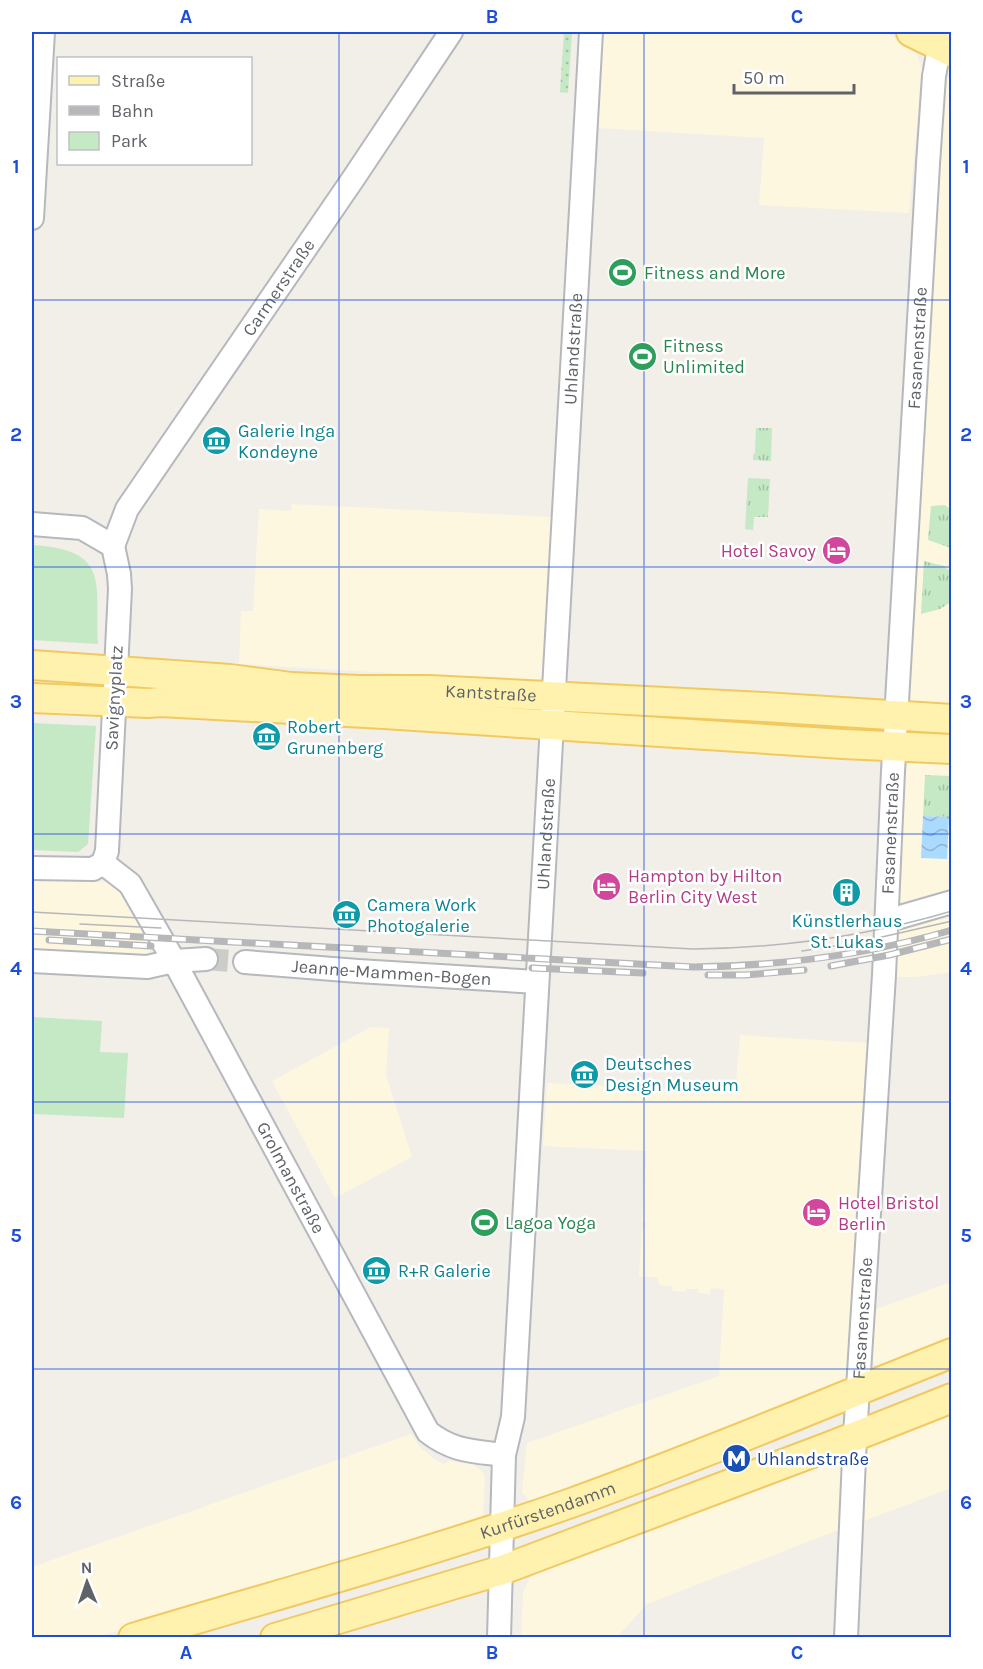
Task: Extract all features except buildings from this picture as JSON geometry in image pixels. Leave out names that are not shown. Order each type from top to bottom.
[{"type":"main road","points":[[911,32],[944,43]]},
{"type":"main road","name":"Kantstraße","points":[[32,664],[115,669],[139,674],[230,679],[291,687],[429,690],[951,719]]},
{"type":"main road","name":"Kantstraße","points":[[32,698],[283,709],[951,748]]},
{"type":"main road","name":"Kurfürstendamm","points":[[133,1638],[501,1527],[574,1502],[951,1353]]},
{"type":"main road","points":[[275,1638],[502,1570],[951,1398]]},
{"type":"street","points":[[32,218],[43,32]]},
{"type":"street","name":"Carmerstraße","points":[[113,546],[127,509],[451,32]]},
{"type":"street","name":"Uhlandstraße","points":[[499,1638],[504,1455],[513,1417],[591,32]]},
{"type":"street","name":"Fasanenstraße","points":[[846,1638],[855,1436],[928,165],[933,84],[944,43]]},
{"type":"street","points":[[32,524],[81,528],[113,546]]},
{"type":"street","name":"Savignyplatz","points":[[103,863],[106,852],[120,589],[113,546]]},
{"type":"street","points":[[32,868],[88,870],[103,863]]},
{"type":"street","name":"Grolmanstraße","points":[[103,863],[130,885],[174,961],[428,1432],[442,1443],[458,1448],[504,1455]]},
{"type":"street","points":[[886,921],[951,902]]},
{"type":"street","points":[[32,961],[147,967],[174,961],[206,959]]},
{"type":"street","name":"Jeanne-Mammen-Bogen","points":[[245,962],[537,982]]},
{"type":"shaded area","points":[[603,32],[885,32],[916,53],[922,69],[909,213],[759,205],[764,138],[598,128]]},
{"type":"shaded area","points":[[951,75],[951,706],[915,702],[911,700],[909,692],[944,95],[947,79]]},
{"type":"shaded area","points":[[292,504],[553,517],[544,674],[539,680],[527,681],[239,664],[241,611],[253,611],[259,509],[291,511]]},
{"type":"shaded area","points":[[912,761],[951,763],[951,972],[916,977],[894,977],[905,772],[906,767]]},
{"type":"shaded area","points":[[32,877],[95,880],[113,885],[123,891],[153,944],[148,955],[162,979],[32,970]]},
{"type":"shaded area","points":[[371,1027],[389,1028],[386,1075],[412,1157],[335,1198],[272,1081]]},
{"type":"shaded area","points":[[740,1035],[868,1043],[848,1379],[844,1384],[534,1503],[529,1501],[522,1492],[527,1443],[719,1376],[724,1289],[711,1288],[710,1294],[699,1293],[698,1289],[686,1289],[685,1292],[673,1291],[672,1286],[659,1285],[658,1277],[639,1277],[642,1229],[645,1229],[645,1222],[642,1222],[646,1151],[543,1146],[547,1083],[735,1093]]},
{"type":"shaded area","points":[[951,1282],[951,1342],[879,1367],[873,1363],[874,1310]]},
{"type":"shaded area","points":[[951,1411],[951,1488],[864,1521],[865,1457],[868,1446]]},
{"type":"shaded area","points":[[411,1434],[420,1447],[435,1460],[444,1464],[450,1461],[474,1465],[482,1471],[485,1479],[483,1514],[480,1520],[466,1528],[96,1637],[32,1637],[32,1567]]},
{"type":"shaded area","points":[[837,1456],[844,1458],[841,1529],[647,1604],[617,1637],[521,1638],[523,1592],[530,1578],[536,1574]]},
{"type":"green space","points":[[564,32],[572,32],[568,93],[560,92]]},
{"type":"green space","points":[[756,428],[772,428],[771,461],[753,460]]},
{"type":"green space","points":[[748,478],[770,479],[768,517],[754,517],[753,530],[745,529]]},
{"type":"green space","points":[[945,505],[951,510],[951,548],[928,540],[931,506]]},
{"type":"green space","points":[[32,545],[57,548],[75,554],[87,562],[94,573],[97,587],[98,644],[32,640]]},
{"type":"green space","points":[[924,561],[944,566],[951,572],[951,602],[940,609],[921,614]]},
{"type":"green space","points":[[619,711],[836,723],[835,732],[618,720]]},
{"type":"green space","points":[[32,723],[96,726],[88,844],[78,852],[32,850]]},
{"type":"green space","points":[[925,775],[951,776],[949,817],[923,816]]},
{"type":"green space","points":[[32,1017],[102,1021],[100,1052],[128,1053],[124,1118],[32,1114]]},
{"type":"water","points":[[923,816],[949,817],[947,859],[921,858]]},
{"type":"tunnel","points":[[206,959],[245,962]]},
{"type":"tram line","points":[[32,912],[693,949],[758,946],[824,939],[856,934],[952,911]]},
{"type":"tram line","points":[[802,951],[860,942],[952,921]]},
{"type":"tram line","points":[[80,924],[161,928]]},
{"type":"railway","points":[[32,931],[693,967],[759,964],[824,957],[888,946],[952,930]]},
{"type":"railway","points":[[831,966],[889,955],[952,939]]},
{"type":"railway","points":[[49,940],[151,946]]},
{"type":"railway","points":[[532,968],[643,973]]},
{"type":"railway","points":[[708,975],[745,975],[804,970]]},
{"type":"place","name":"Fitness and More","points":[[623,273]]},
{"type":"place","name":"Fitness Unlimited","points":[[642,356]]},
{"type":"place","name":"Galerie Inga Kondeyne","points":[[217,441]]},
{"type":"place","name":"Hotel Savoy","points":[[837,551]]},
{"type":"place","name":"Robert Grunenberg","points":[[266,737]]},
{"type":"place","name":"Hampton by Hilton Berlin City West","points":[[607,886]]},
{"type":"place","name":"Künstlerhaus St. Lukas","points":[[847,892]]},
{"type":"place","name":"Camera Work Photogalerie","points":[[346,915]]},
{"type":"place","name":"Deutsches Design Museum","points":[[584,1074]]},
{"type":"place","name":"Hotel Bristol Berlin","points":[[817,1213]]},
{"type":"place","name":"Lagoa Yoga","points":[[484,1223]]},
{"type":"place","name":"R+R Galerie","points":[[377,1271]]},
{"type":"place","name":"Uhlandstraße","points":[[736,1459]]}]
